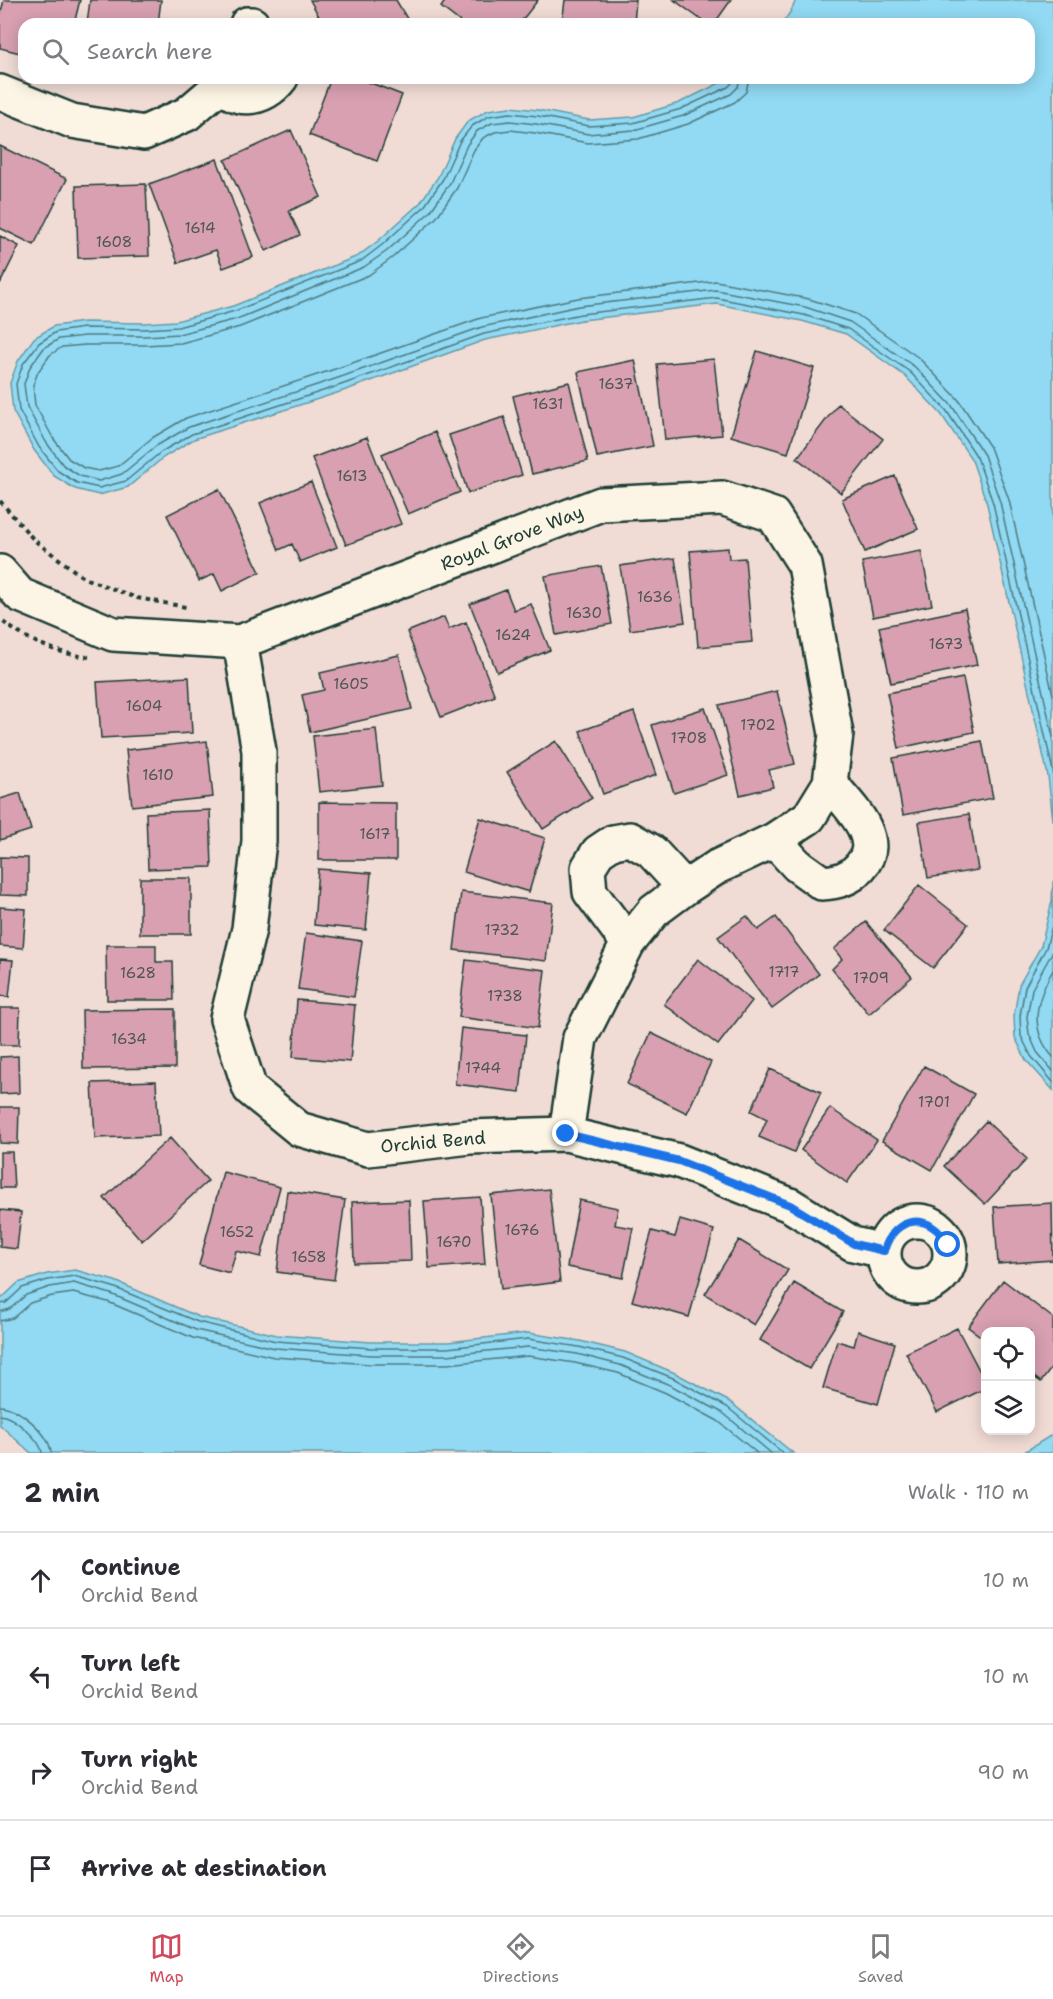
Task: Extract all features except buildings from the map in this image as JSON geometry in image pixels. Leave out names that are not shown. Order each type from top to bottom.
[{"type":"street","points":[[0,92],[72,121],[144,133],[187,114],[217,84]]},
{"type":"street","points":[[221,84],[232,94],[246,98],[261,95],[276,84]]},
{"type":"street","name":"Royal Grove Way","points":[[0,572],[20,595],[113,634],[240,642],[601,504],[722,498],[773,515],[805,565],[836,734],[830,783],[809,816],[774,840],[717,867],[685,888],[654,911],[628,943],[580,1038],[566,1134]]},
{"type":"street","name":"Orchid Bend","points":[[240,642],[259,751],[259,841],[249,929],[227,1019],[250,1089],[299,1129],[368,1149],[470,1137],[566,1134],[679,1161],[790,1205],[854,1244],[884,1251]]},
{"type":"street","points":[[774,840],[797,865],[822,883],[836,882],[854,874],[867,860],[869,837],[860,819],[830,783]]},
{"type":"street","points":[[628,943],[590,892],[588,868],[598,852],[613,842],[630,838],[651,850],[685,888]]},
{"type":"path","points":[[0,501],[34,540],[84,578],[137,598],[194,608]]},
{"type":"water","points":[[796,0],[1053,0],[1053,821],[1048,776],[987,504],[972,460],[941,414],[905,376],[846,334],[802,321],[717,304],[582,320],[485,340],[343,391],[194,439],[164,457],[128,487],[99,495],[75,489],[54,476],[34,450],[13,411],[10,383],[18,361],[34,338],[54,326],[84,322],[176,321],[233,306],[358,256],[420,203],[438,177],[455,139],[468,121],[488,110],[510,107],[589,120],[633,117],[679,103],[718,84],[1035,84],[1035,18],[786,18]]},
{"type":"water","points":[[1053,881],[1053,1090],[1026,1060],[1015,1037],[1014,1016],[1019,985],[1041,946],[1052,901]]},
{"type":"water","points":[[75,1270],[115,1281],[199,1317],[277,1335],[371,1342],[448,1342],[528,1333],[580,1341],[625,1352],[675,1373],[730,1402],[793,1453],[31,1453],[0,1425],[0,1300],[18,1283],[47,1274]]},
{"type":"water","points":[[1053,1434],[1053,1453],[1022,1453],[1026,1451]]},
{"type":"route","points":[[566,1134],[679,1161],[790,1205],[854,1244],[884,1251],[888,1239],[896,1229],[907,1223],[920,1221],[932,1225],[942,1233],[948,1245]]}]
